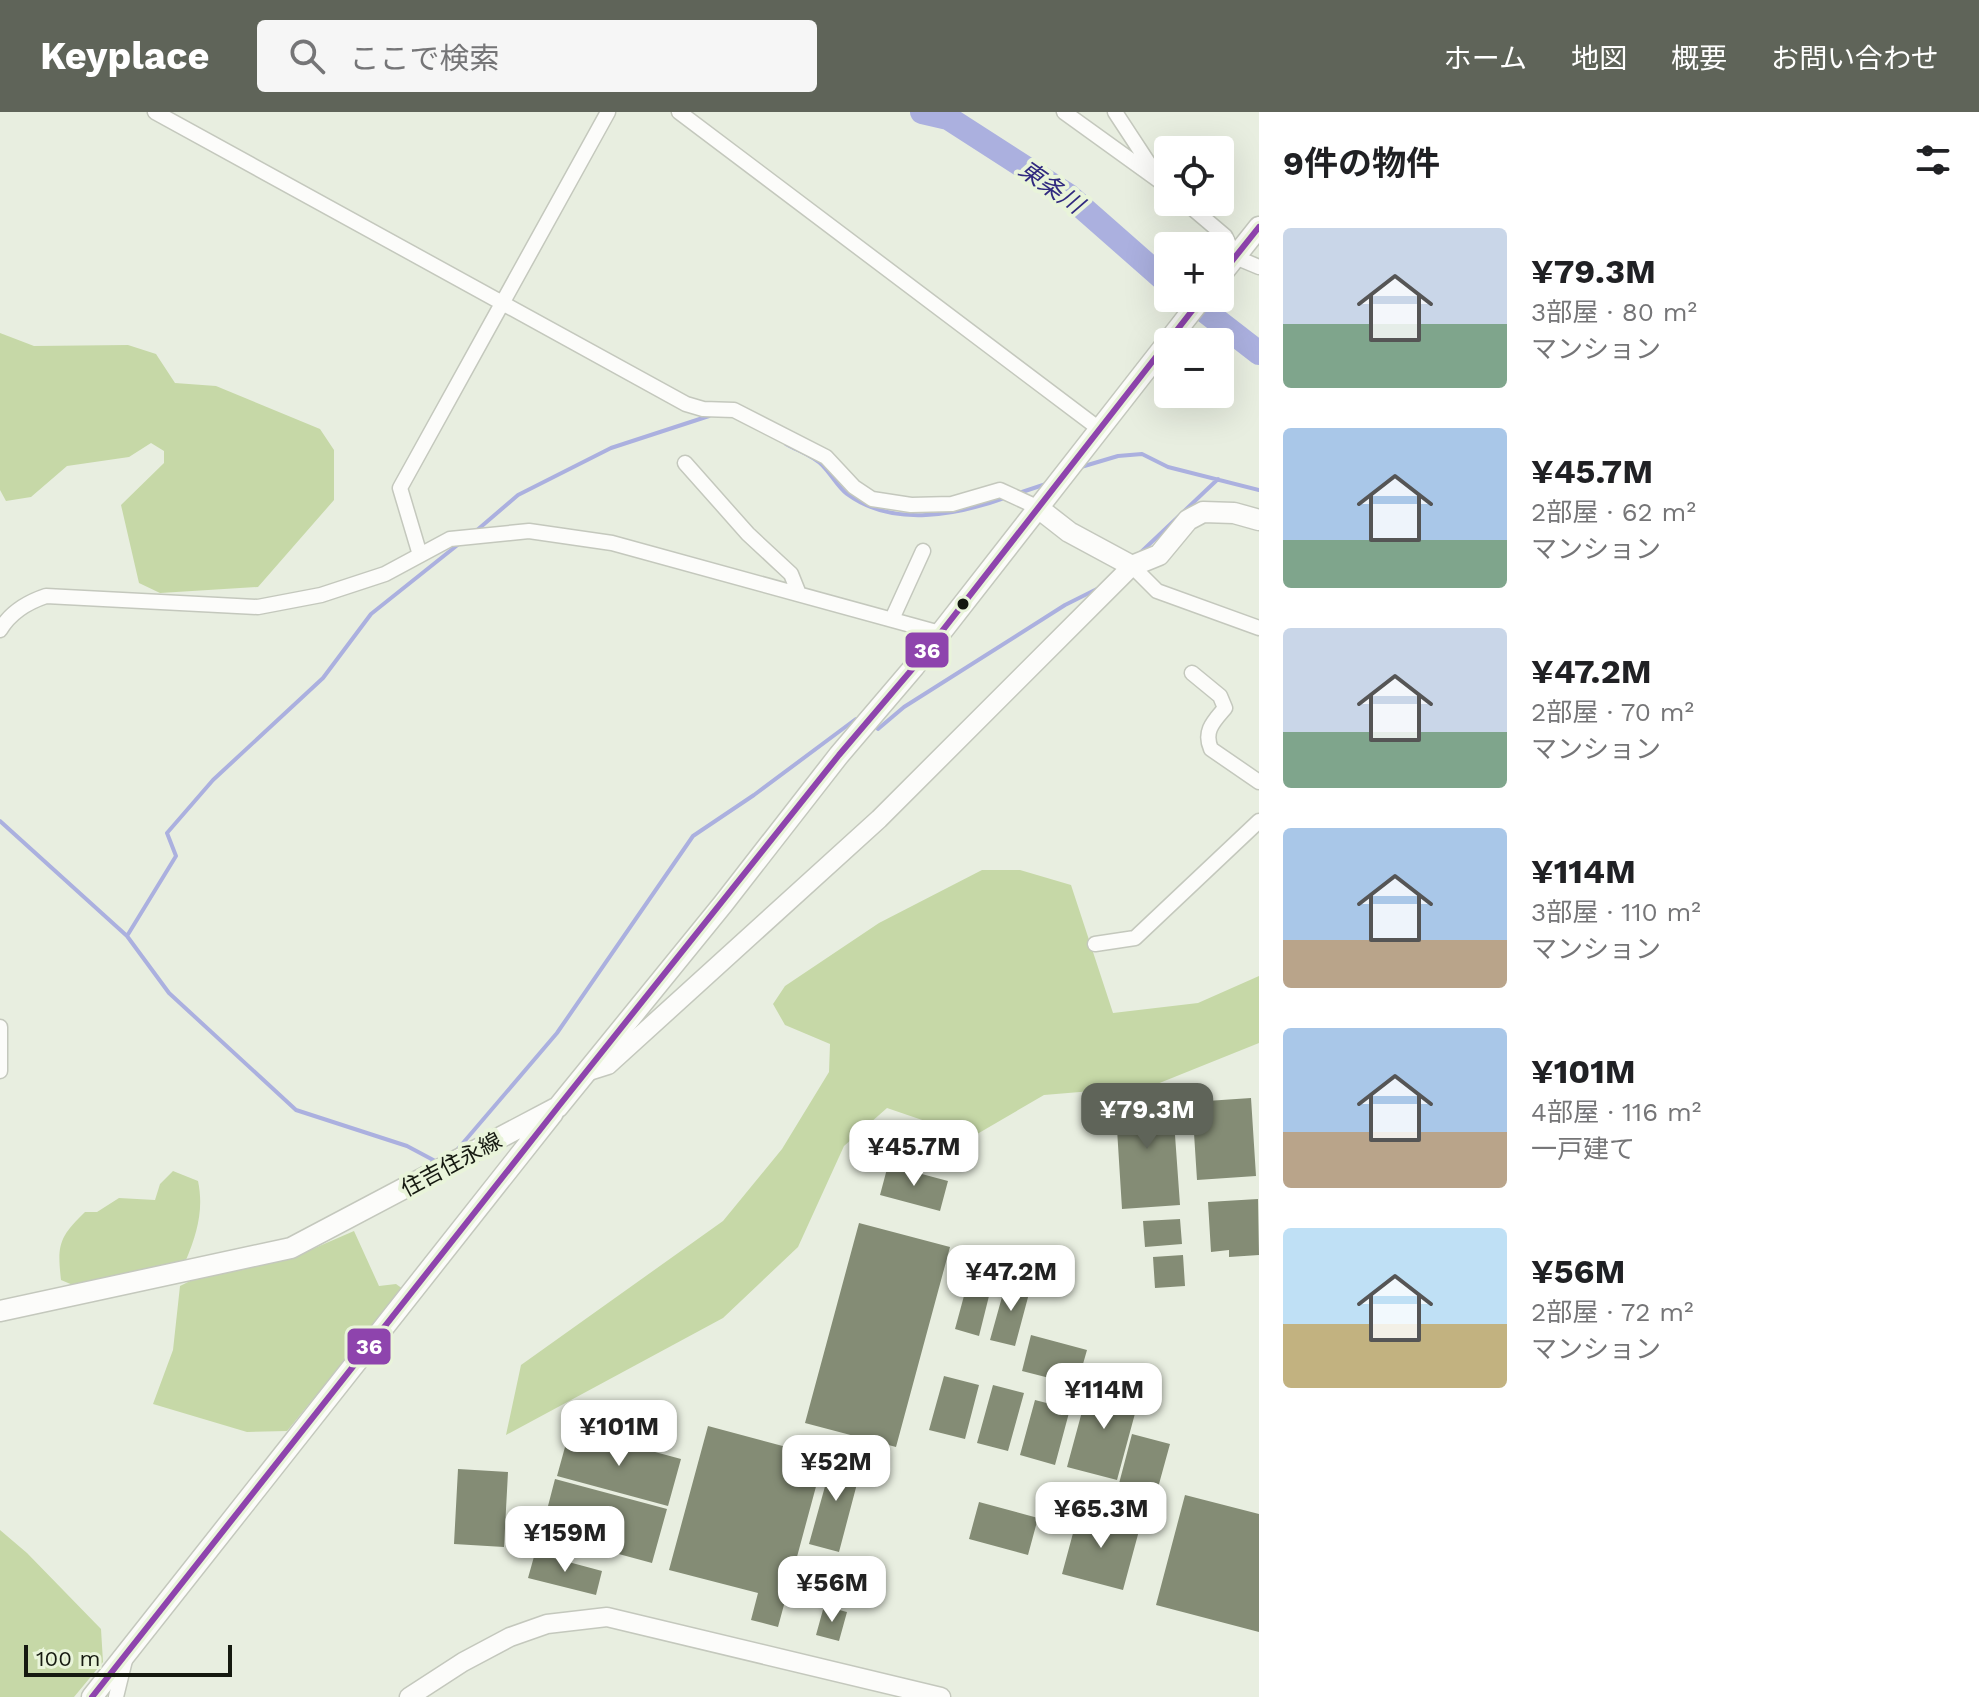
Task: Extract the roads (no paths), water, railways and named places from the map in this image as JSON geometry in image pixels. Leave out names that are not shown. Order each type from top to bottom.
[{"type":"main road","points":[[1235,257],[1259,227]]},
{"type":"main road","name":"住吉住永線","points":[[0,1311],[291,1248],[558,1107],[940,633],[1191,312]]},
{"type":"main road","points":[[1037,507],[1069,532],[1132,566],[1159,555],[1188,520],[1203,512],[1234,513],[1259,520]]},
{"type":"main road","points":[[92,1697],[558,1107]]},
{"type":"street","points":[[155,112],[686,404],[703,409],[734,410],[826,457],[854,487],[872,499],[911,505],[952,504],[1000,490],[1037,507]]},
{"type":"street","points":[[420,555],[400,488],[608,112]]},
{"type":"street","points":[[679,112],[1098,428]]},
{"type":"street","points":[[1064,112],[1154,177]]},
{"type":"street","points":[[1115,112],[1154,169]]},
{"type":"street","points":[[1201,216],[1225,236],[1235,257],[1259,267]]},
{"type":"street","points":[[685,463],[748,534],[791,574],[799,594]]},
{"type":"street","points":[[0,630],[5,621],[32,600],[46,596],[258,607],[321,595],[385,574],[450,539],[529,531],[612,543],[940,633]]},
{"type":"street","points":[[892,619],[923,551]]},
{"type":"street","points":[[589,1071],[608,1065],[879,819],[1132,566],[1157,591],[1259,628]]},
{"type":"street","points":[[1192,673],[1220,696],[1225,708],[1208,729],[1207,740],[1211,749],[1259,782]]},
{"type":"street","points":[[1095,944],[1135,938],[1259,821]]},
{"type":"street","points":[[0,1027],[0,1071]]},
{"type":"street","points":[[409,1697],[463,1662],[510,1637],[547,1624],[607,1617],[941,1697]]},
{"type":"street","points":[[116,1697],[126,1656]]},
{"type":"waterway","name":"東条川","points":[[922,112],[948,118],[1068,195],[1154,271]]},
{"type":"waterway","name":"東条川","points":[[1206,312],[1259,353]]},
{"type":"waterway","points":[[476,531],[518,495],[611,448],[709,416]]},
{"type":"waterway","points":[[786,444],[819,462],[847,494],[865,505],[885,511],[905,515],[947,513],[1007,497]]},
{"type":"waterway","points":[[1081,467],[1118,456],[1142,454],[1168,467],[1259,490]]},
{"type":"waterway","points":[[1139,554],[1218,479]]},
{"type":"waterway","points":[[1019,493],[1049,483]]},
{"type":"waterway","points":[[127,936],[176,856],[167,833],[213,780],[323,678],[371,614],[460,543]]},
{"type":"waterway","points":[[878,729],[904,707],[1065,605],[1099,588]]},
{"type":"waterway","points":[[457,1150],[557,1033],[693,836],[856,719]]},
{"type":"waterway","points":[[0,821],[127,936],[169,993],[296,1110],[407,1146],[437,1162]]}]
